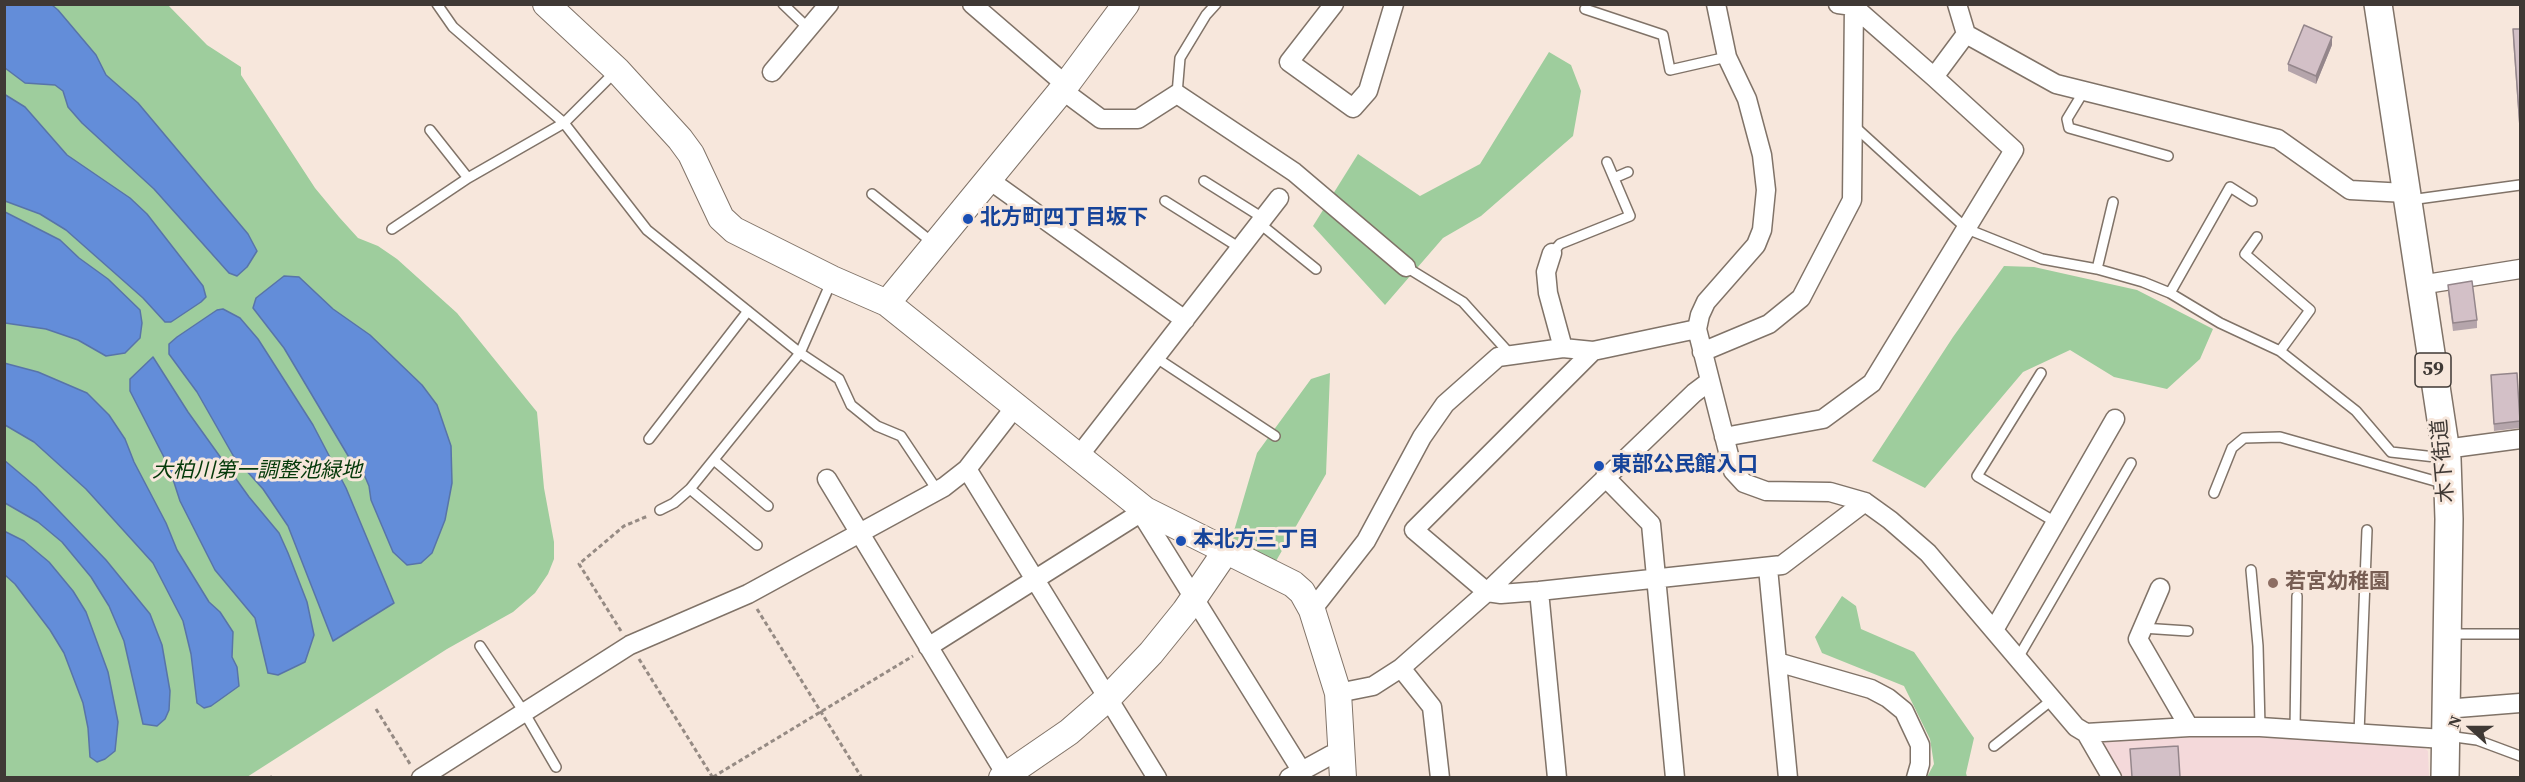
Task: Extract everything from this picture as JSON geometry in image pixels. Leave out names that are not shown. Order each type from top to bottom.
[{"type":"main road","name":"木下街道","points":[[2378,4],[2446,463],[2445,709],[2450,738],[2445,777]]},
{"type":"street","points":[[546,4],[616,70],[680,139],[691,154],[721,218],[734,230],[832,279],[887,303],[1143,511],[1293,584],[1302,592],[1312,610],[1338,693],[1342,765]]},
{"type":"street","points":[[771,72],[830,4]]},
{"type":"street","points":[[972,4],[1101,119],[1137,118],[1177,94],[1294,172],[1406,267]]},
{"type":"street","points":[[887,303],[1064,87],[1126,4]]},
{"type":"street","points":[[1335,4],[1289,62],[1353,108],[1368,92],[1394,4]]},
{"type":"street","points":[[1716,4],[1727,57],[1747,99],[1762,155],[1766,190],[1762,230],[1756,245],[1706,303],[1697,329],[1732,471],[1744,483],[1766,490],[1830,492],[1865,502],[1909,535],[1928,553],[2076,727],[2086,733],[2112,777]]},
{"type":"street","points":[[1957,4],[1966,34],[2056,84],[2278,139],[2350,190],[2407,196]]},
{"type":"street","points":[[1724,437],[1823,419],[1872,383],[2014,150],[1934,77],[1848,5]]},
{"type":"street","points":[[1702,352],[1769,324],[1801,298],[1852,200],[1848,5]]},
{"type":"street","points":[[1934,77],[1966,34]]},
{"type":"street","points":[[988,179],[1185,320]]},
{"type":"street","points":[[1078,457],[1279,198]]},
{"type":"street","points":[[1552,253],[1546,272],[1548,293],[1563,348]]},
{"type":"street","points":[[2421,285],[2520,269]]},
{"type":"street","points":[[1312,610],[1366,541],[1422,436],[1445,404],[1498,357],[1563,348],[1593,351],[1697,329]]},
{"type":"street","points":[[1593,351],[1414,530],[1487,592],[1501,594],[1539,591],[1782,565],[1865,502]]},
{"type":"street","points":[[1338,693],[1373,686],[1401,668],[1487,592],[1605,477],[1694,393],[1710,381]]},
{"type":"street","points":[[416,773],[524,712],[630,645],[748,594],[937,490],[967,469],[1015,407]]},
{"type":"street","points":[[1994,630],[2115,419]]},
{"type":"street","points":[[2446,463],[2520,439]]},
{"type":"street","points":[[967,469],[1157,777]]},
{"type":"street","points":[[1605,477],[1651,524],[1675,777]]},
{"type":"street","points":[[827,478],[1005,777],[1069,732],[1108,698],[1151,653],[1194,599],[1226,551]]},
{"type":"street","points":[[928,647],[1143,511]]},
{"type":"street","points":[[1143,511],[1295,774],[1331,755],[1342,765]]},
{"type":"street","points":[[1768,568],[1788,777]]},
{"type":"street","points":[[2160,588],[2138,639],[2189,728]]},
{"type":"street","points":[[1539,591],[1557,777]]},
{"type":"street","points":[[1777,662],[1871,689],[1888,698],[1904,711],[1920,745],[1920,764],[1916,777]]},
{"type":"street","points":[[1401,668],[1432,707],[1440,777]]},
{"type":"street","points":[[2445,709],[2520,703]]},
{"type":"street","points":[[2086,733],[2260,727],[2450,738]]},
{"type":"lane","points":[[437,4],[453,27],[564,123],[647,230],[800,353],[839,379],[851,405],[877,426],[901,436],[937,490]]},
{"type":"lane","points":[[783,4],[808,28]]},
{"type":"lane","points":[[1177,94],[1180,58],[1206,15],[1216,4]]},
{"type":"lane","points":[[1585,9],[1663,34],[1670,70],[1727,57]]},
{"type":"lane","points":[[392,229],[468,177],[564,123],[616,70]]},
{"type":"lane","points":[[2084,91],[2067,119],[2069,128],[2168,156]]},
{"type":"lane","points":[[1852,123],[1967,229],[2042,259],[2143,282],[2170,293],[2220,323],[2280,351],[2356,411],[2391,452],[2446,463],[2435,481],[2280,437],[2244,438],[2232,447],[2214,493]]},
{"type":"lane","points":[[430,130],[468,177]]},
{"type":"lane","points":[[1552,253],[1560,244],[1630,216],[1607,162]]},
{"type":"lane","points":[[1614,178],[1628,172]]},
{"type":"lane","points":[[1204,181],[1261,221],[1316,269]]},
{"type":"lane","points":[[2407,196],[2520,185]]},
{"type":"lane","points":[[2170,293],[2230,187],[2252,201]]},
{"type":"lane","points":[[872,194],[935,245]]},
{"type":"lane","points":[[1165,201],[1240,248]]},
{"type":"lane","points":[[2097,270],[2113,202]]},
{"type":"lane","points":[[2257,237],[2245,254],[2310,310],[2280,351]]},
{"type":"lane","points":[[1406,267],[1463,302],[1510,354]]},
{"type":"lane","points":[[660,510],[674,503],[690,489],[800,353],[832,279]]},
{"type":"lane","points":[[649,439],[748,311]]},
{"type":"lane","points":[[1155,357],[1275,436]]},
{"type":"lane","points":[[2041,373],[1977,476],[2056,523]]},
{"type":"lane","points":[[714,460],[768,506]]},
{"type":"lane","points":[[2019,658],[2131,463]]},
{"type":"lane","points":[[690,489],[757,545]]},
{"type":"lane","points":[[2359,733],[2367,530]]},
{"type":"lane","points":[[2251,570],[2258,645],[2260,727]]},
{"type":"lane","points":[[2295,729],[2297,596]]},
{"type":"lane","points":[[2142,628],[2188,631]]},
{"type":"lane","points":[[2447,634],[2520,634]]},
{"type":"lane","points":[[480,646],[524,712],[556,767]]},
{"type":"lane","points":[[1994,746],[2053,699]]},
{"type":"lane","points":[[2450,738],[2477,740],[2520,756]]},
{"type":"path","points":[[748,594],[862,777]]},
{"type":"path","points":[[711,777],[928,647]]},
{"type":"path","points":[[376,709],[416,773]]},
{"type":"shaded area","points":[[2187,735],[2261,736],[2421,746],[2428,751],[2429,777],[2119,777],[2101,748],[2105,741]]},
{"type":"green space","name":"大柏川第一調整池緑地","points":[[5,5],[168,5],[207,45],[241,67],[241,75],[315,188],[358,238],[378,246],[397,259],[457,313],[537,412],[544,488],[554,542],[554,559],[548,574],[535,593],[513,612],[447,649],[247,777],[5,778]]},
{"type":"green space","points":[[1549,52],[1571,65],[1581,91],[1573,136],[1481,216],[1443,238],[1385,305],[1313,226],[1358,154],[1420,196],[1480,164]]},
{"type":"green space","points":[[2004,266],[2034,267],[2137,290],[2213,329],[2200,359],[2167,389],[2114,377],[2070,350],[2023,372],[1925,488],[1872,461],[1953,337]]},
{"type":"green space","points":[[1330,373],[1326,474],[1276,561],[1231,541],[1257,453],[1311,379]]},
{"type":"green space","points":[[1842,596],[1856,606],[1861,629],[1914,652],[1974,738],[1967,777],[1927,777],[1934,764],[1930,739],[1904,686],[1822,653],[1815,637]]},
{"type":"water","points":[[5,4],[52,5],[96,55],[106,75],[138,103],[248,234],[257,251],[247,267],[237,276],[229,273],[154,189],[82,123],[68,107],[63,91],[55,85],[25,83],[5,68]]},
{"type":"water","points":[[4,94],[25,107],[67,155],[130,198],[147,214],[203,286],[206,297],[201,302],[171,322],[165,322],[143,298],[66,230],[40,214],[5,201]]},
{"type":"water","points":[[5,212],[60,240],[79,258],[108,279],[140,310],[142,323],[140,338],[125,353],[106,356],[78,340],[46,329],[5,323]]},
{"type":"water","points":[[284,276],[299,277],[333,309],[370,335],[422,385],[437,405],[451,446],[452,483],[445,520],[432,553],[421,563],[407,565],[393,552],[371,500],[369,486],[363,472],[353,464],[284,348],[253,308],[256,298]]},
{"type":"water","points":[[223,309],[240,318],[258,339],[313,425],[346,488],[394,603],[333,641],[288,526],[263,489],[234,457],[197,392],[169,354],[169,344],[177,337],[217,310]]},
{"type":"water","points":[[153,357],[188,412],[249,497],[279,533],[288,553],[307,602],[314,635],[305,662],[278,675],[268,673],[255,618],[215,570],[180,501],[169,467],[130,391],[130,379]]},
{"type":"water","points":[[4,363],[38,372],[87,393],[109,415],[125,439],[177,550],[209,602],[220,612],[233,632],[232,657],[237,667],[239,686],[211,706],[204,708],[197,703],[191,654],[183,621],[153,563],[86,489],[34,442],[5,425]]},
{"type":"water","points":[[4,460],[36,487],[106,560],[150,614],[162,645],[170,691],[169,710],[165,719],[157,726],[143,724],[124,641],[109,606],[91,577],[62,542],[38,522],[5,503]]},
{"type":"water","points":[[4,531],[24,541],[49,562],[73,591],[86,612],[108,672],[118,722],[115,751],[105,759],[97,762],[90,757],[83,703],[64,653],[50,630],[15,584],[5,575]]},
{"type":"building","points":[[2304,25],[2332,37],[2316,76],[2288,64]]},
{"type":"building","points":[[2513,29],[2520,29],[2520,127]]},
{"type":"building","points":[[2472,281],[2477,320],[2453,323],[2448,285]]},
{"type":"building","points":[[2517,373],[2520,421],[2494,424],[2491,375]]},
{"type":"building","points":[[2178,746],[2180,777],[2132,777],[2130,749]]},
{"type":"place","name":"北方町四丁目坂下","points":[[968,219]]},
{"type":"place","name":"東部公民館入口","points":[[1599,466]]},
{"type":"place","name":"本北方三丁目","points":[[1181,541]]},
{"type":"place","name":"若宮幼稚園","points":[[2273,583]]}]
